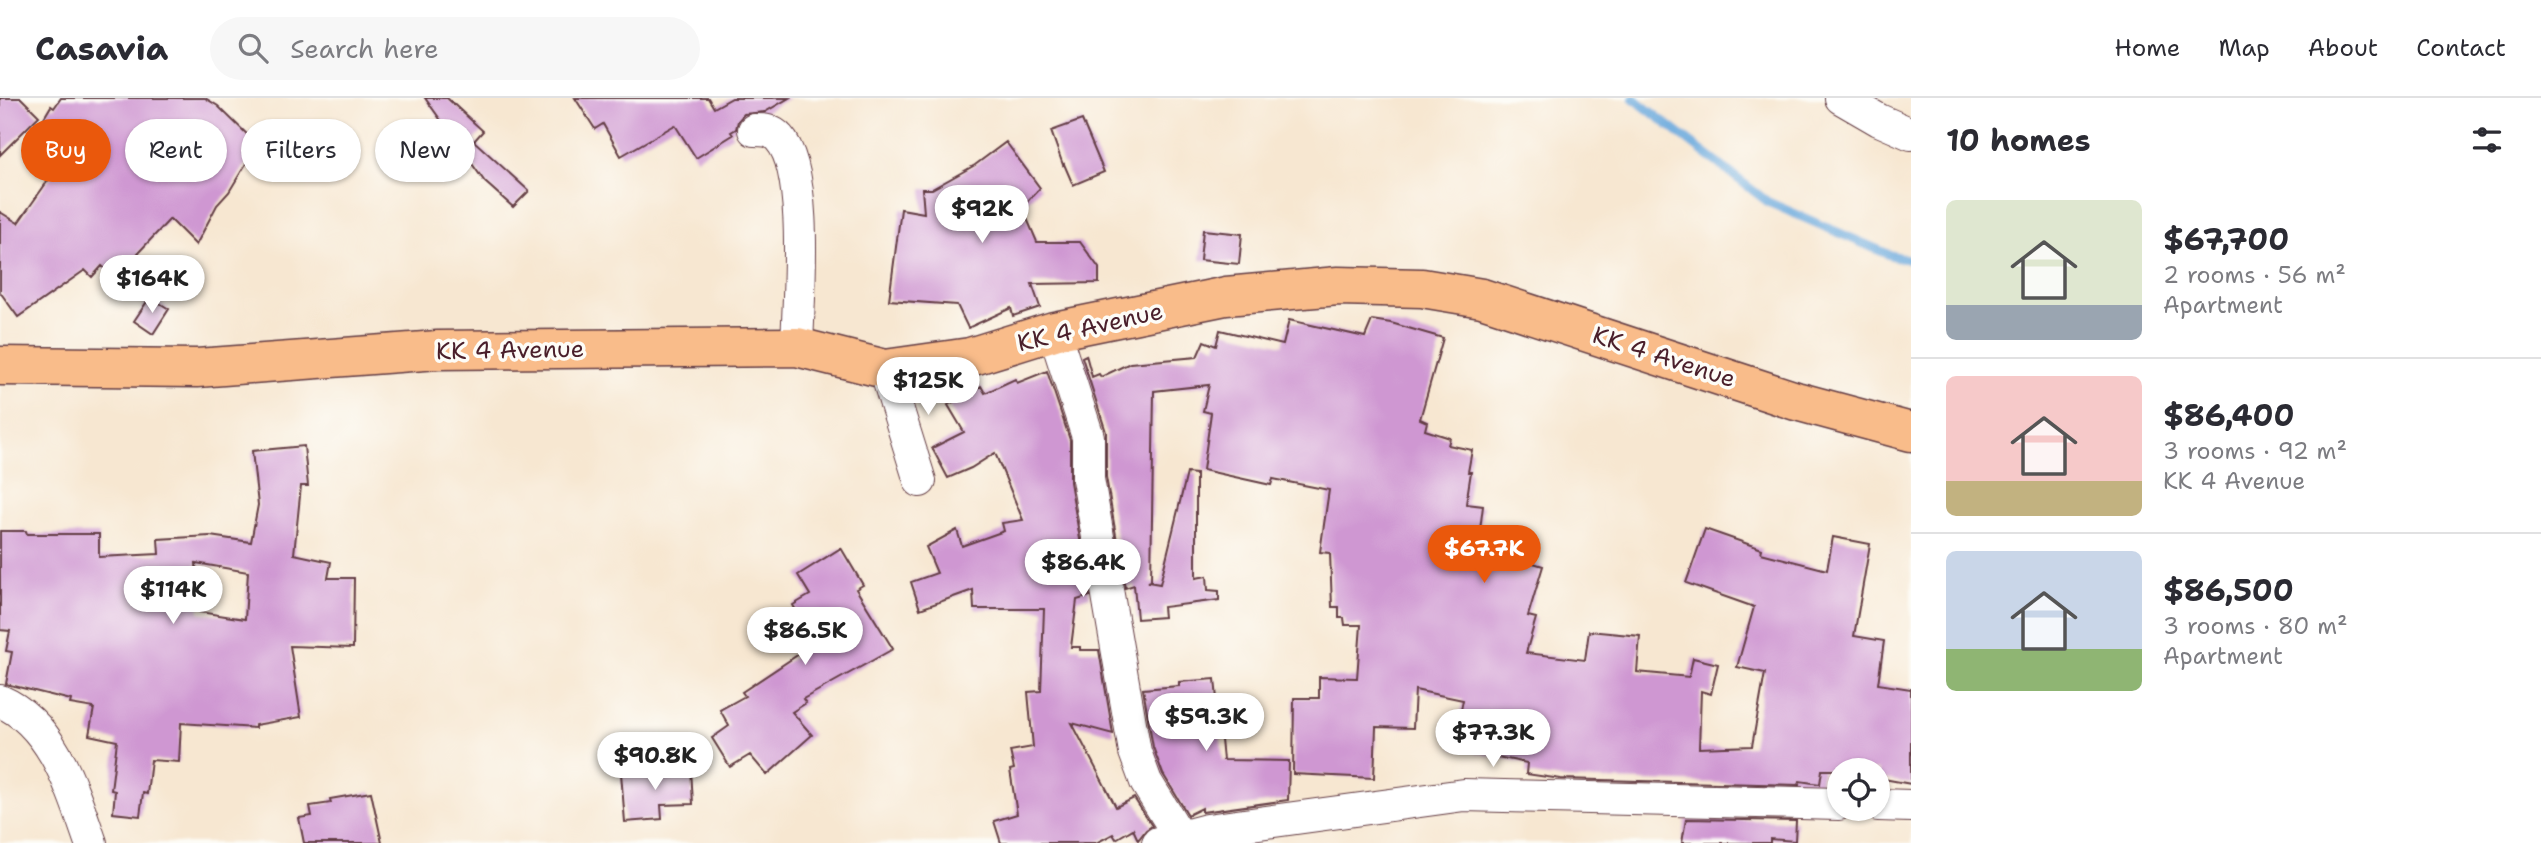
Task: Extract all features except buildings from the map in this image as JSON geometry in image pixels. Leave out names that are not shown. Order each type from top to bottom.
[{"type":"main road","name":"KK 4 Avenue","points":[[0,366],[197,368],[438,351],[797,347],[885,369],[971,357],[1054,331],[1226,296],[1338,286],[1422,288],[1482,298],[1796,401],[1911,432]]},
{"type":"street","points":[[1841,98],[1879,120],[1911,134]]},
{"type":"street","points":[[754,130],[765,130],[778,136],[789,155],[795,179],[799,220],[797,347]]},
{"type":"street","points":[[1054,331],[1088,437],[1088,479],[1135,752],[1146,782],[1190,838],[1464,795],[1827,804]]},
{"type":"street","points":[[885,369],[920,481]]},
{"type":"street","points":[[0,701],[11,705],[41,732],[71,785],[91,843]]},
{"type":"street","points":[[1890,805],[1911,806]]},
{"type":"waterway","points":[[1633,98],[1768,202],[1890,255],[1911,260]]}]
